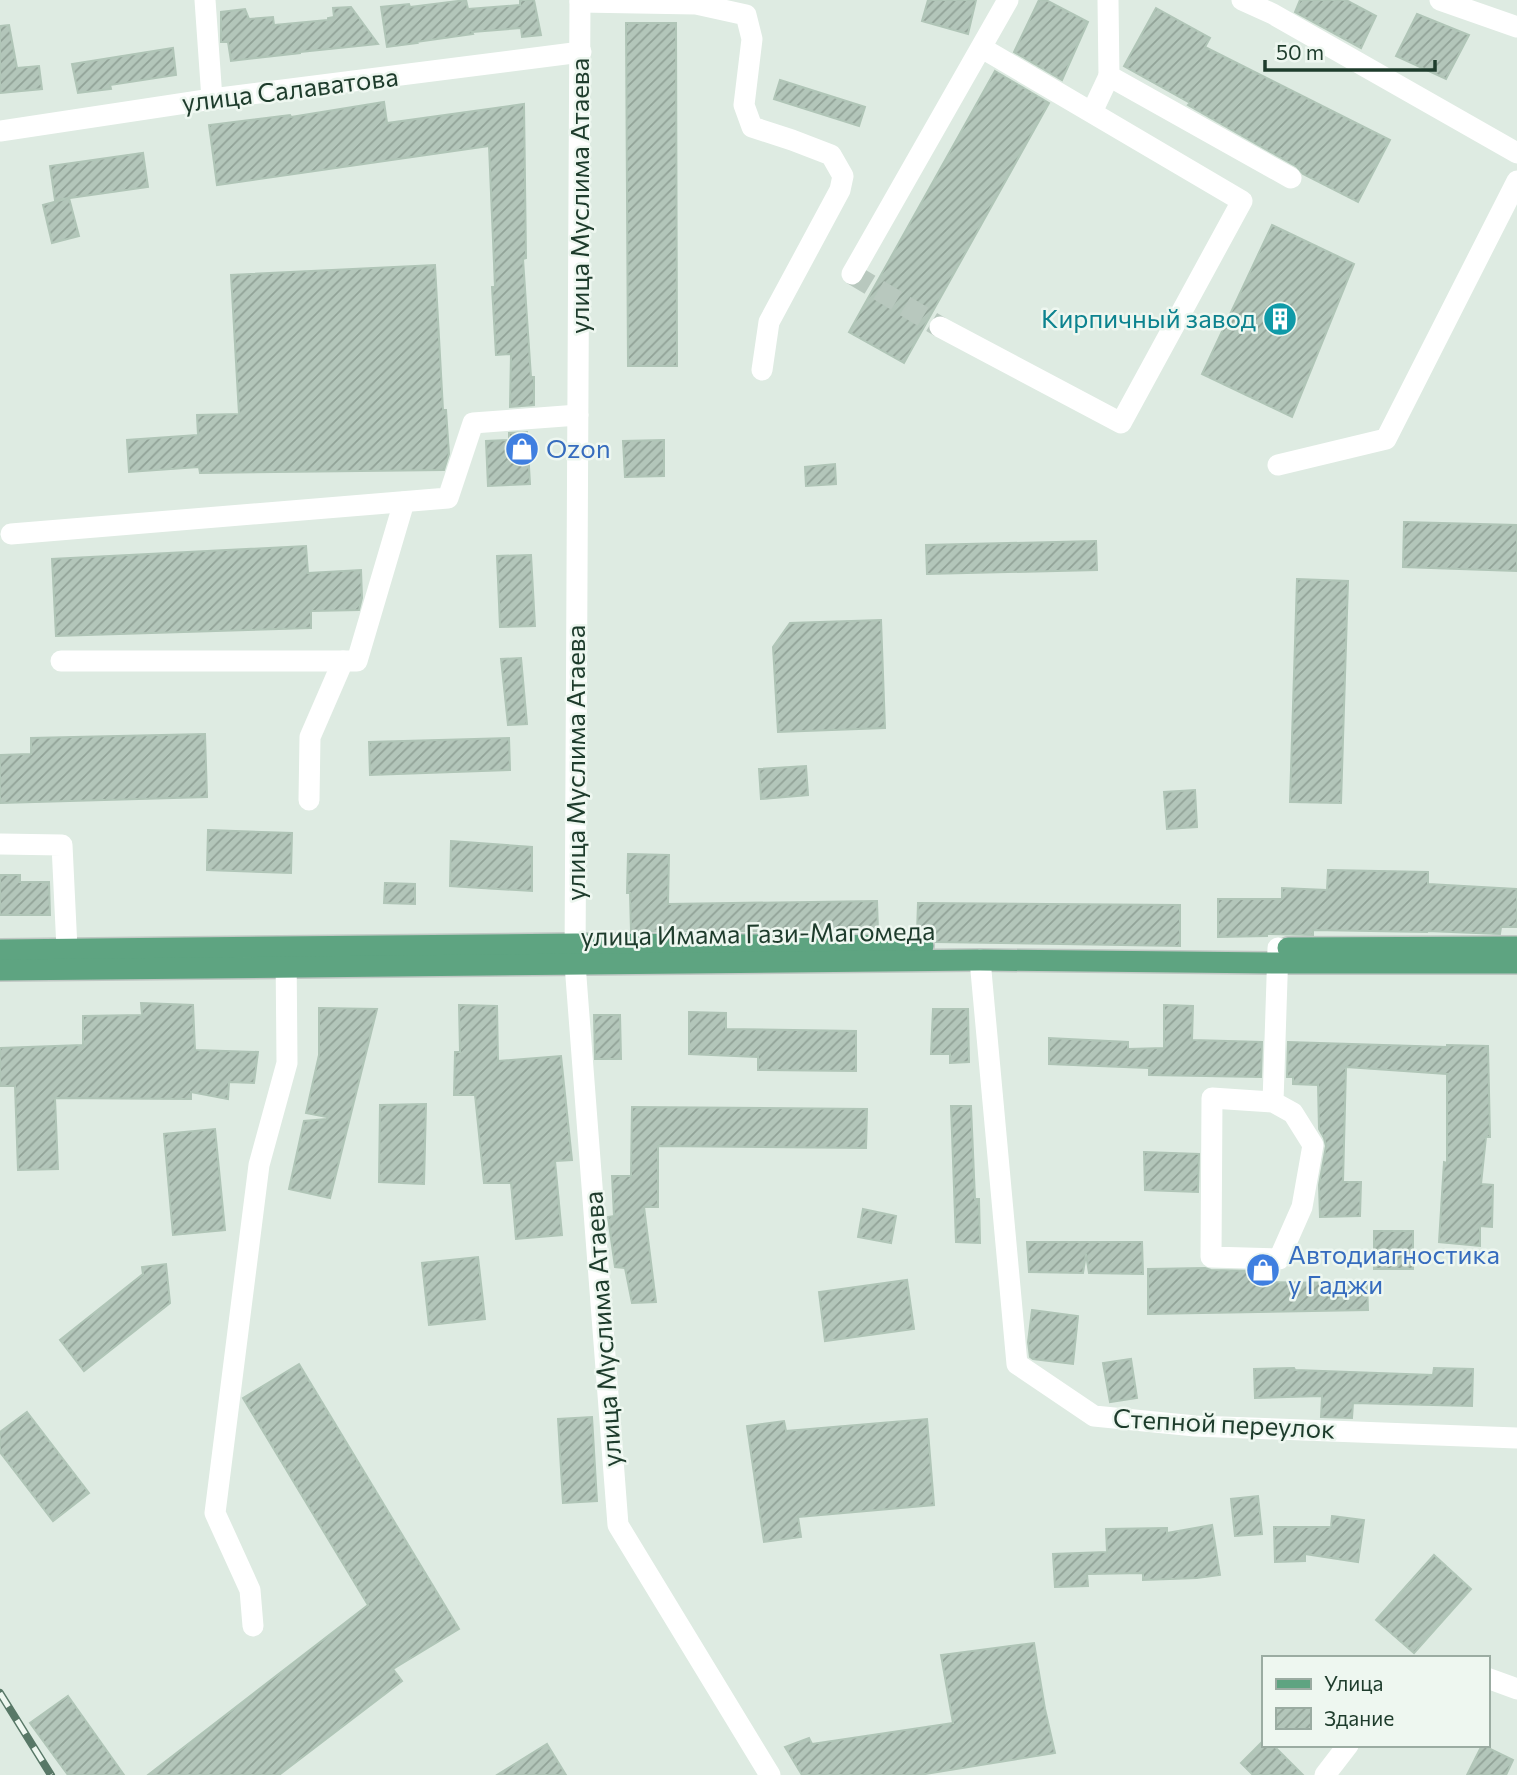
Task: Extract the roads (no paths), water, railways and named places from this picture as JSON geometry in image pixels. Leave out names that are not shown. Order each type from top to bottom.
[{"type":"main road","points":[[575,954],[1278,956],[1517,947]]},
{"type":"main road","points":[[0,950],[67,949],[286,957]]},
{"type":"main road","name":"улица Имама Гази-Магомеда","points":[[0,970],[286,957],[575,954],[980,960],[1278,956],[1517,963]]},
{"type":"street","points":[[205,0],[212,99]]},
{"type":"street","points":[[852,274],[1008,0]]},
{"type":"street","points":[[1091,112],[1109,76],[1108,0]]},
{"type":"street","points":[[1242,0],[1273,14],[1517,153]]},
{"type":"street","points":[[1440,0],[1517,27]]},
{"type":"street","points":[[580,1],[696,4],[746,15],[752,39],[744,105],[752,127],[831,155],[843,176],[840,190],[769,322],[762,370]]},
{"type":"street","name":"улица Муслима Атаева","points":[[580,1],[575,954],[618,1525],[770,1775]]},
{"type":"street","points":[[940,327],[1121,424],[1242,201],[982,48]]},
{"type":"street","name":"улица Салаватова","points":[[0,131],[212,99],[581,52]]},
{"type":"street","points":[[1109,76],[1291,178]]},
{"type":"street","points":[[1278,465],[1386,439],[1517,181]]},
{"type":"street","points":[[11,534],[448,498],[473,423],[579,415]]},
{"type":"street","points":[[61,661],[357,661],[404,502]]},
{"type":"street","points":[[309,800],[310,737],[343,661]]},
{"type":"street","points":[[0,844],[62,845],[67,949]]},
{"type":"street","points":[[1273,1102],[1278,956]]},
{"type":"street","points":[[253,1626],[250,1590],[215,1513],[259,1165],[287,1063],[286,957]]},
{"type":"street","name":"Степной переулок","points":[[980,960],[1017,1364],[1094,1416],[1195,1426],[1517,1438]]},
{"type":"street","points":[[1212,1098],[1273,1102],[1293,1113],[1312,1145],[1302,1207],[1279,1259],[1211,1257],[1212,1098]]},
{"type":"street","points":[[1489,1679],[1517,1689]]},
{"type":"street","points":[[1325,1775],[1346,1747]]},
{"type":"tunnel","points":[[852,274],[940,327]]},
{"type":"railway","points":[[0,1693],[51,1775]]},
{"type":"place","name":"Кирпичный завод","points":[[1280,319]]},
{"type":"place","name":"Ozon","points":[[522,449]]},
{"type":"place","name":"Автодиагностика у Гаджи","points":[[1263,1270]]}]
